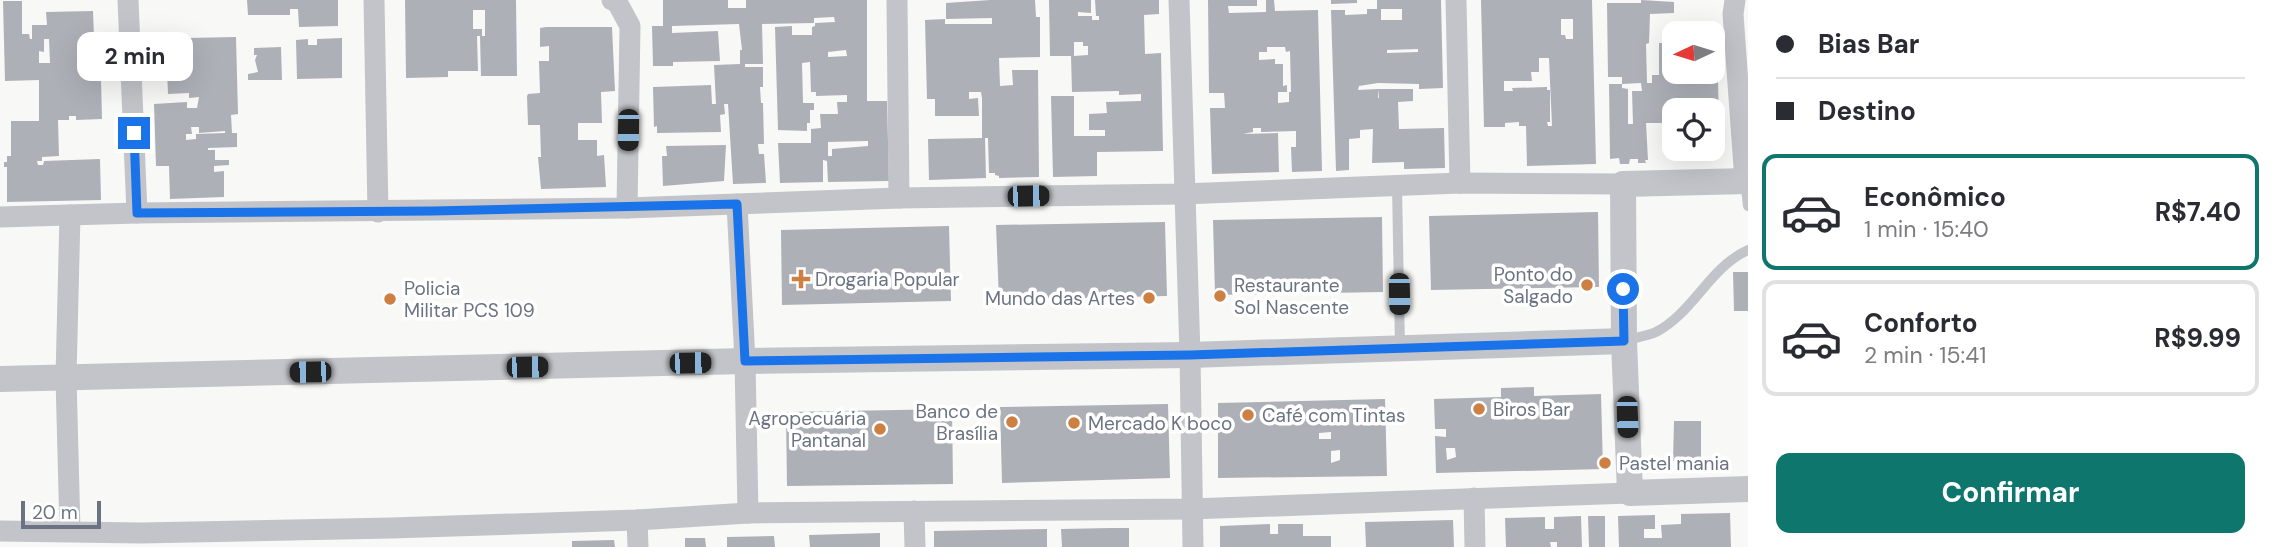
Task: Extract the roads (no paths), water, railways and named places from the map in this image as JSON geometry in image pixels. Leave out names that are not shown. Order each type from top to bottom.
[{"type":"street","points":[[128,0],[137,213]]},
{"type":"street","points":[[374,0],[378,212]]},
{"type":"street","points":[[612,0],[617,2],[630,26],[627,208]]},
{"type":"street","points":[[897,0],[900,198]]},
{"type":"street","points":[[1178,0],[1190,355],[1192,547]]},
{"type":"street","points":[[1456,0],[1460,183]]},
{"type":"street","points":[[0,217],[627,208],[900,198],[1183,194],[1460,183],[1623,184],[1747,189],[1733,14],[1735,0]]},
{"type":"street","points":[[1623,184],[1624,341],[1630,493]]},
{"type":"street","points":[[737,204],[745,361],[748,513]]},
{"type":"street","points":[[69,531],[66,377],[70,215]]},
{"type":"street","points":[[0,379],[745,361],[1190,355],[1624,341]]},
{"type":"street","points":[[0,531],[69,531],[141,540],[391,538],[748,513],[1191,509],[1748,489]]},
{"type":"street","points":[[1474,498],[1475,547]]},
{"type":"street","points":[[914,511],[915,547]]},
{"type":"street","points":[[637,520],[638,547]]},
{"type":"lane","points":[[1397,186],[1401,348]]},
{"type":"lane","points":[[1624,341],[1655,332],[1671,321],[1700,294],[1727,263],[1748,250]]},
{"type":"place","name":"Drogaria Popular","points":[[801,279]]},
{"type":"place","name":"Ponto do Salgado","points":[[1587,285]]},
{"type":"place","name":"Restaurante Sol Nascente","points":[[1220,296]]},
{"type":"place","name":"Mundo das Artes","points":[[1149,298]]},
{"type":"place","name":"Policia Militar PCS 109","points":[[390,299]]},
{"type":"place","name":"Biros Bar","points":[[1479,409]]},
{"type":"place","name":"Café com Tintas","points":[[1248,415]]},
{"type":"place","name":"Banco de Brasília","points":[[1012,422]]},
{"type":"place","name":"Mercado K boco","points":[[1074,423]]},
{"type":"place","name":"Agropecuária Pantanal","points":[[880,429]]},
{"type":"place","name":"Pastel mania","points":[[1605,463]]}]
